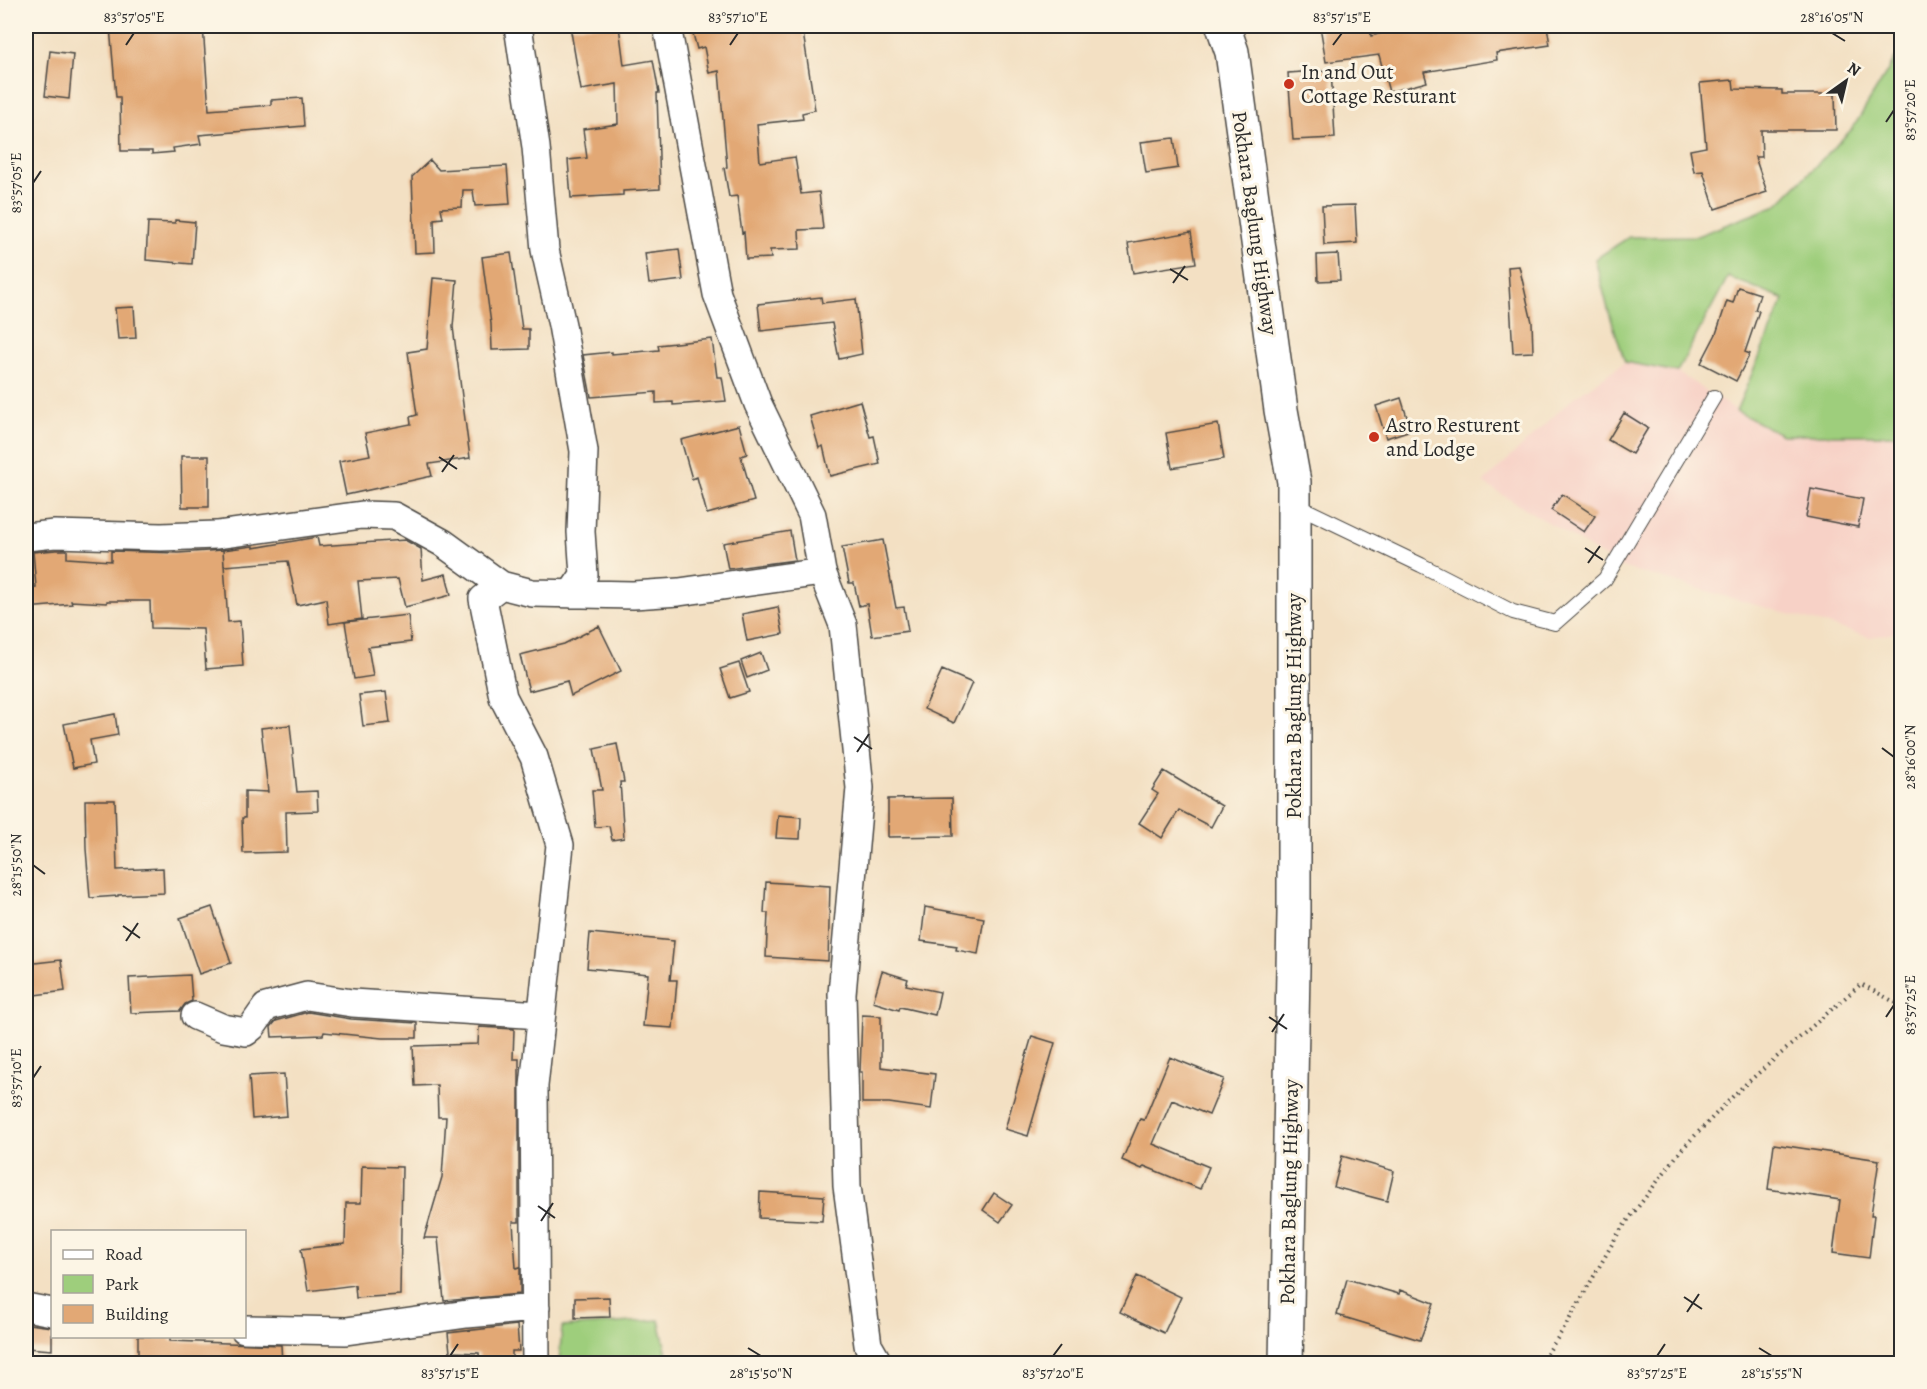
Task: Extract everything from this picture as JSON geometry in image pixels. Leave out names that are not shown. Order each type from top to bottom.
[{"type":"highway","name":"Pokhara Baglung Highway","points":[[1231,34],[1281,411],[1294,482],[1294,913],[1286,1364]]},
{"type":"street","points":[[518,26],[536,147],[545,250],[562,325],[584,451],[581,532],[584,575],[571,594]]},
{"type":"street","points":[[667,26],[717,294],[758,404],[812,515],[822,572],[843,625],[860,788],[842,994],[847,1186],[868,1345],[879,1364]]},
{"type":"street","points":[[26,537],[55,534],[161,537],[218,535],[362,515],[394,516],[442,543],[501,585],[532,593],[633,595],[679,592],[822,572]]},
{"type":"street","points":[[501,585],[483,599],[503,697],[534,757],[560,845],[534,1086],[536,1364]]},
{"type":"street","points":[[195,1016],[223,1028],[246,1032],[266,1007],[307,996],[352,1003],[541,1015]]},
{"type":"street","points":[[26,1307],[51,1312]]},
{"type":"street","points":[[246,1329],[346,1331],[467,1314],[537,1308]]},
{"type":"lane","points":[[1294,504],[1513,612],[1555,623],[1605,579],[1714,397]]},
{"type":"path","points":[[1540,1364],[1565,1327],[1619,1232],[1683,1149],[1739,1090],[1861,984],[1902,1006]]},
{"type":"shaded area","points":[[1625,362],[1677,372],[1736,410],[1782,435],[1902,435],[1901,632],[1870,637],[1621,567],[1483,483],[1572,399]]},
{"type":"green space","points":[[1901,49],[1901,435],[1782,435],[1736,411],[1784,299],[1728,277],[1677,372],[1625,362],[1595,259],[1629,237],[1697,236],[1777,205],[1853,128]]},
{"type":"green space","points":[[659,1320],[669,1363],[559,1363],[562,1327]]},
{"type":"building","points":[[203,26],[209,110],[271,105],[271,100],[302,98],[304,126],[199,135],[201,144],[173,148],[174,152],[152,154],[152,151],[121,151],[120,97],[116,97],[110,27]]},
{"type":"building","points":[[570,26],[619,26],[624,65],[653,60],[659,93],[657,93],[660,189],[623,191],[623,195],[571,198],[568,160],[587,158],[583,129],[618,124],[617,84],[581,90]]},
{"type":"building","points":[[691,26],[802,26],[815,110],[802,113],[803,119],[757,124],[760,162],[795,157],[801,194],[819,192],[823,229],[799,230],[800,249],[770,250],[771,258],[746,259],[744,232],[742,233],[737,196],[729,197],[724,168],[727,167],[719,71],[709,73],[704,47],[697,49]]},
{"type":"building","points":[[1320,26],[1370,26],[1371,36],[1409,26],[1547,26],[1550,45],[1496,53],[1497,60],[1424,72],[1427,82],[1389,92],[1379,55],[1326,62]]},
{"type":"building","points":[[50,51],[73,54],[69,99],[45,96]]},
{"type":"building","points":[[1331,70],[1335,138],[1293,140],[1288,73]]},
{"type":"building","points":[[1733,80],[1734,89],[1782,90],[1782,94],[1835,94],[1836,130],[1761,130],[1762,157],[1755,157],[1767,192],[1715,209],[1703,171],[1694,172],[1690,150],[1706,147],[1700,83]]},
{"type":"building","points":[[1174,138],[1178,168],[1146,173],[1141,142]]},
{"type":"building","points":[[430,160],[439,170],[507,166],[510,204],[475,206],[473,190],[463,190],[462,207],[441,208],[443,218],[434,219],[435,252],[415,253],[412,177]]},
{"type":"building","points":[[1355,205],[1357,243],[1324,245],[1322,206]]},
{"type":"building","points":[[175,220],[195,222],[192,264],[146,260],[148,222],[175,223]]},
{"type":"building","points":[[1191,232],[1196,263],[1133,273],[1128,243]]},
{"type":"building","points":[[679,249],[683,280],[649,284],[645,253]]},
{"type":"building","points":[[511,253],[522,329],[529,329],[529,349],[492,350],[482,257]]},
{"type":"building","points":[[1338,254],[1340,280],[1318,281],[1317,255]]},
{"type":"building","points":[[1519,266],[1532,322],[1533,352],[1513,353],[1508,267]]},
{"type":"building","points":[[433,278],[457,280],[453,327],[470,458],[429,464],[432,476],[346,495],[339,461],[370,455],[365,433],[411,424],[410,417],[417,415],[408,352],[427,349]]},
{"type":"building","points":[[1738,287],[1760,294],[1755,310],[1759,311],[1745,352],[1750,354],[1736,381],[1701,363],[1716,334],[1727,301],[1733,303]]},
{"type":"building","points":[[821,297],[822,303],[856,299],[862,354],[839,359],[832,323],[761,331],[758,304]]},
{"type":"building","points":[[134,307],[136,338],[118,339],[115,308]]},
{"type":"building","points":[[712,339],[717,377],[722,377],[726,401],[673,405],[673,402],[656,403],[656,392],[591,397],[583,355],[659,350],[658,345]]},
{"type":"building","points":[[1401,398],[1411,430],[1386,438],[1376,406]]},
{"type":"building","points":[[860,401],[870,437],[874,436],[880,464],[830,476],[823,446],[819,448],[810,416]]},
{"type":"building","points":[[1624,413],[1648,428],[1632,454],[1608,440]]},
{"type":"building","points":[[1218,424],[1224,459],[1172,468],[1166,433]]},
{"type":"building","points":[[739,425],[747,454],[741,456],[754,501],[707,514],[697,477],[692,479],[681,440]]},
{"type":"building","points":[[181,456],[209,456],[209,507],[182,507]]},
{"type":"building","points":[[1811,489],[1863,499],[1858,527],[1806,517]]},
{"type":"building","points":[[1562,494],[1595,516],[1584,532],[1551,510]]},
{"type":"building","points":[[790,531],[795,560],[728,569],[723,543]]},
{"type":"building","points":[[317,537],[319,546],[405,540],[421,549],[423,580],[446,574],[451,595],[405,607],[398,579],[358,581],[362,619],[329,624],[326,599],[297,605],[288,561],[224,566],[223,550],[253,546],[253,548]]},
{"type":"building","points":[[883,540],[896,608],[904,607],[908,631],[872,636],[867,604],[859,606],[854,583],[849,583],[842,547]]},
{"type":"building","points":[[67,550],[67,558],[111,561],[111,551],[178,553],[223,550],[228,622],[240,621],[243,666],[206,669],[203,629],[151,628],[150,601],[107,601],[107,603],[71,601],[72,604],[26,608],[26,588],[36,587],[33,552]]},
{"type":"building","points":[[778,607],[783,634],[747,641],[742,614]]},
{"type":"building","points":[[408,615],[411,642],[368,647],[373,676],[354,679],[345,622]]},
{"type":"building","points":[[599,626],[621,671],[571,696],[567,681],[529,691],[520,655],[564,644]]},
{"type":"building","points":[[761,653],[767,670],[747,678],[741,661]]},
{"type":"building","points":[[739,663],[749,692],[730,698],[720,669]]},
{"type":"building","points":[[942,670],[972,683],[954,723],[924,709]]},
{"type":"building","points":[[386,692],[390,723],[363,726],[359,695]]},
{"type":"building","points":[[115,714],[118,735],[90,740],[94,764],[73,768],[64,724]]},
{"type":"building","points":[[290,725],[297,792],[317,791],[318,811],[286,812],[287,852],[243,853],[242,818],[245,818],[245,791],[268,792],[261,728]]},
{"type":"building","points":[[617,744],[624,782],[620,782],[624,838],[612,840],[609,826],[595,827],[592,790],[602,790],[594,749]]},
{"type":"building","points":[[1164,771],[1222,806],[1211,827],[1179,810],[1162,838],[1139,823],[1158,794],[1152,790]]},
{"type":"building","points":[[952,798],[953,836],[888,837],[888,799]]},
{"type":"building","points":[[85,800],[115,800],[117,870],[163,868],[164,893],[90,898]]},
{"type":"building","points":[[778,815],[801,817],[800,839],[776,838]]},
{"type":"building","points":[[766,882],[830,886],[828,961],[766,957],[768,913],[764,913]]},
{"type":"building","points":[[212,907],[231,963],[199,974],[180,918]]},
{"type":"building","points":[[925,907],[984,918],[978,954],[956,950],[957,946],[921,941]]},
{"type":"building","points":[[590,933],[674,941],[670,980],[677,980],[673,1028],[643,1026],[648,974],[587,968]]},
{"type":"building","points":[[61,960],[65,991],[27,996],[26,964]]},
{"type":"building","points":[[882,971],[908,979],[906,985],[940,992],[935,1015],[900,1007],[899,1010],[873,1002]]},
{"type":"building","points":[[190,975],[192,1001],[185,1004],[180,1011],[131,1013],[129,978]]},
{"type":"building","points":[[308,1012],[351,1019],[417,1023],[417,1038],[382,1038],[324,1032],[323,1035],[272,1037],[271,1027],[276,1021]]},
{"type":"building","points":[[862,1015],[881,1016],[881,1067],[935,1074],[931,1109],[889,1103],[862,1103],[862,1072],[860,1072]]},
{"type":"building","points":[[479,1027],[514,1029],[513,1059],[519,1059],[519,1222],[513,1222],[516,1268],[520,1267],[520,1294],[444,1301],[438,1238],[424,1238],[442,1177],[446,1117],[438,1117],[437,1085],[415,1086],[413,1046],[478,1044]]},
{"type":"building","points":[[1032,1036],[1055,1043],[1028,1136],[1005,1129]]},
{"type":"building","points":[[1170,1057],[1224,1079],[1209,1115],[1172,1100],[1153,1144],[1209,1167],[1200,1189],[1144,1166],[1142,1169],[1122,1160],[1140,1119],[1144,1120]]},
{"type":"building","points":[[284,1074],[287,1116],[252,1119],[249,1076]]},
{"type":"building","points":[[1774,1144],[1879,1160],[1871,1215],[1874,1215],[1869,1258],[1833,1253],[1840,1200],[1768,1189]]},
{"type":"building","points":[[1342,1156],[1394,1171],[1387,1201],[1334,1187]]},
{"type":"building","points":[[362,1166],[402,1167],[400,1295],[356,1298],[355,1285],[308,1291],[301,1249],[345,1244],[346,1203],[361,1203]]},
{"type":"building","points":[[760,1192],[824,1196],[822,1221],[759,1218]]},
{"type":"building","points":[[994,1193],[1012,1205],[1000,1222],[983,1210]]},
{"type":"building","points":[[1137,1276],[1181,1297],[1164,1333],[1120,1312]]},
{"type":"building","points":[[1347,1279],[1399,1294],[1400,1290],[1434,1303],[1420,1340],[1337,1315]]},
{"type":"building","points":[[609,1297],[610,1317],[575,1318],[575,1298]]},
{"type":"building","points":[[28,1324],[51,1327],[52,1350],[26,1348]]},
{"type":"building","points":[[517,1325],[519,1351],[512,1351],[512,1364],[480,1364],[479,1353],[450,1352],[448,1333]]},
{"type":"building","points":[[138,1338],[170,1338],[170,1341],[281,1345],[282,1364],[183,1364],[183,1362],[138,1360]]},
{"type":"place","name":"In and Out Cottage Resturant","points":[[1289,84]]},
{"type":"place","name":"Astro Resturent and Lodge","points":[[1374,437]]}]
